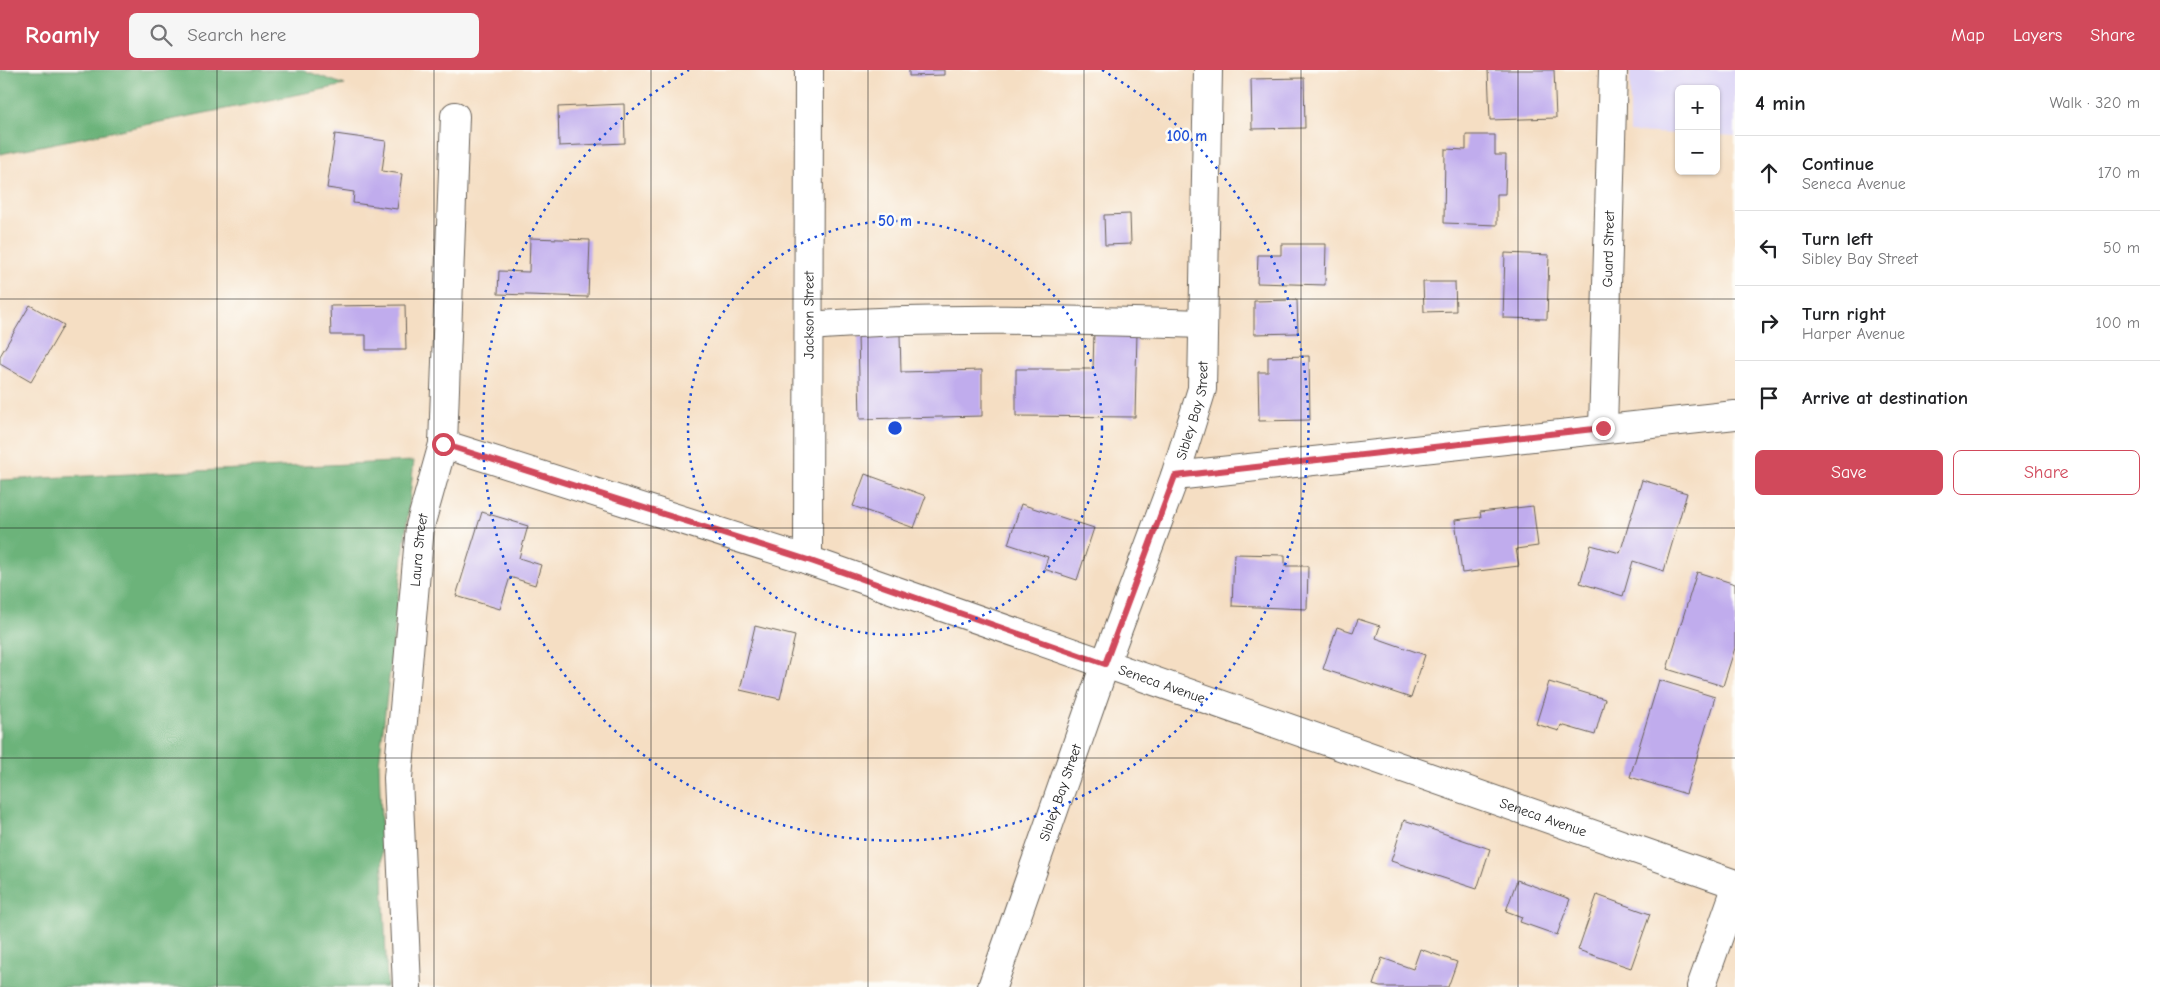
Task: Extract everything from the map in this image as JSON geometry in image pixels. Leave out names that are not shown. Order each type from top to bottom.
[{"type":"street","name":"Jackson Street","points":[[808,560],[809,70]]},
{"type":"street","name":"Sibley Bay Street","points":[[992,987],[1105,664],[1175,476],[1202,389],[1208,70]]},
{"type":"street","name":"Guard Street","points":[[1603,428],[1613,70]]},
{"type":"street","name":"Laura Street","points":[[407,987],[398,778],[420,526],[443,444],[455,116]]},
{"type":"street","points":[[809,326],[850,323],[1029,318],[1203,324]]},
{"type":"street","points":[[1175,476],[1735,415]]},
{"type":"street","name":"Seneca Avenue","points":[[443,444],[808,560],[1735,884]]},
{"type":"street","points":[[1701,987],[1735,891]]},
{"type":"shaded area","points":[[1630,70],[1735,70],[1735,136],[1720,135],[1720,85],[1675,85],[1675,134],[1630,132]]},
{"type":"green space","points":[[0,70],[303,70],[345,85],[0,154]]},
{"type":"green space","points":[[414,461],[379,764],[387,987],[0,987],[0,480]]},
{"type":"building","points":[[909,70],[944,70],[944,75],[909,76]]},
{"type":"building","points":[[1488,70],[1554,70],[1556,118],[1490,120]]},
{"type":"building","points":[[1304,78],[1305,128],[1252,129],[1251,79]]},
{"type":"building","points":[[624,104],[625,143],[559,146],[558,107]]},
{"type":"building","points":[[335,134],[386,141],[382,171],[402,174],[397,209],[353,203],[354,192],[327,188]]},
{"type":"building","points":[[1466,135],[1495,135],[1495,155],[1506,155],[1505,194],[1497,194],[1497,225],[1444,223],[1445,149],[1466,150]]},
{"type":"building","points":[[1130,214],[1131,244],[1105,245],[1104,215]]},
{"type":"building","points":[[530,238],[590,240],[588,297],[498,294],[499,271],[529,272]]},
{"type":"building","points":[[1281,244],[1326,244],[1325,285],[1257,283],[1258,255],[1281,255]]},
{"type":"building","points":[[1505,253],[1549,255],[1547,319],[1503,318]]},
{"type":"building","points":[[1423,282],[1455,282],[1456,311],[1424,312]]},
{"type":"building","points":[[1297,300],[1298,333],[1254,334],[1254,301]]},
{"type":"building","points":[[30,305],[64,325],[31,382],[0,364],[0,356]]},
{"type":"building","points":[[405,305],[406,350],[366,350],[366,335],[331,335],[330,306]]},
{"type":"building","points":[[1094,331],[1137,332],[1135,417],[1016,416],[1016,369],[1093,369]]},
{"type":"building","points":[[900,334],[901,372],[982,370],[982,416],[860,419],[858,335]]},
{"type":"building","points":[[1309,356],[1310,420],[1259,421],[1258,372],[1268,372],[1268,357]]},
{"type":"building","points":[[865,474],[926,496],[914,528],[853,506]]},
{"type":"building","points":[[1642,480],[1687,493],[1664,571],[1633,561],[1623,596],[1580,583],[1591,545],[1620,553]]},
{"type":"building","points":[[1021,504],[1094,528],[1077,580],[1044,569],[1048,557],[1008,544]]},
{"type":"building","points":[[1533,506],[1538,546],[1516,549],[1519,566],[1462,573],[1455,520],[1481,517],[1480,512]]},
{"type":"building","points":[[482,512],[528,526],[519,558],[541,565],[535,585],[510,577],[500,609],[456,596]]},
{"type":"building","points":[[1234,554],[1285,555],[1285,566],[1308,566],[1307,609],[1232,606]]},
{"type":"building","points":[[1697,572],[1735,584],[1735,648],[1723,686],[1667,669]]},
{"type":"building","points":[[1358,619],[1380,626],[1376,638],[1425,655],[1411,698],[1323,669],[1337,627],[1353,632]]},
{"type":"building","points":[[755,626],[795,636],[780,699],[740,690]]},
{"type":"building","points":[[1659,680],[1715,697],[1686,794],[1630,777]]},
{"type":"building","points":[[1549,682],[1605,699],[1595,735],[1561,725],[1559,731],[1536,724]]},
{"type":"building","points":[[1404,820],[1490,849],[1477,889],[1391,861]]},
{"type":"building","points":[[1517,880],[1570,899],[1557,935],[1520,922],[1522,917],[1506,911]]},
{"type":"building","points":[[1597,895],[1650,914],[1631,968],[1578,950]]},
{"type":"building","points":[[1420,949],[1457,962],[1448,987],[1380,987],[1373,985],[1382,958],[1413,969]]},
{"type":"route","points":[[443,444],[808,560],[1105,664],[1175,476],[1603,428]]}]
